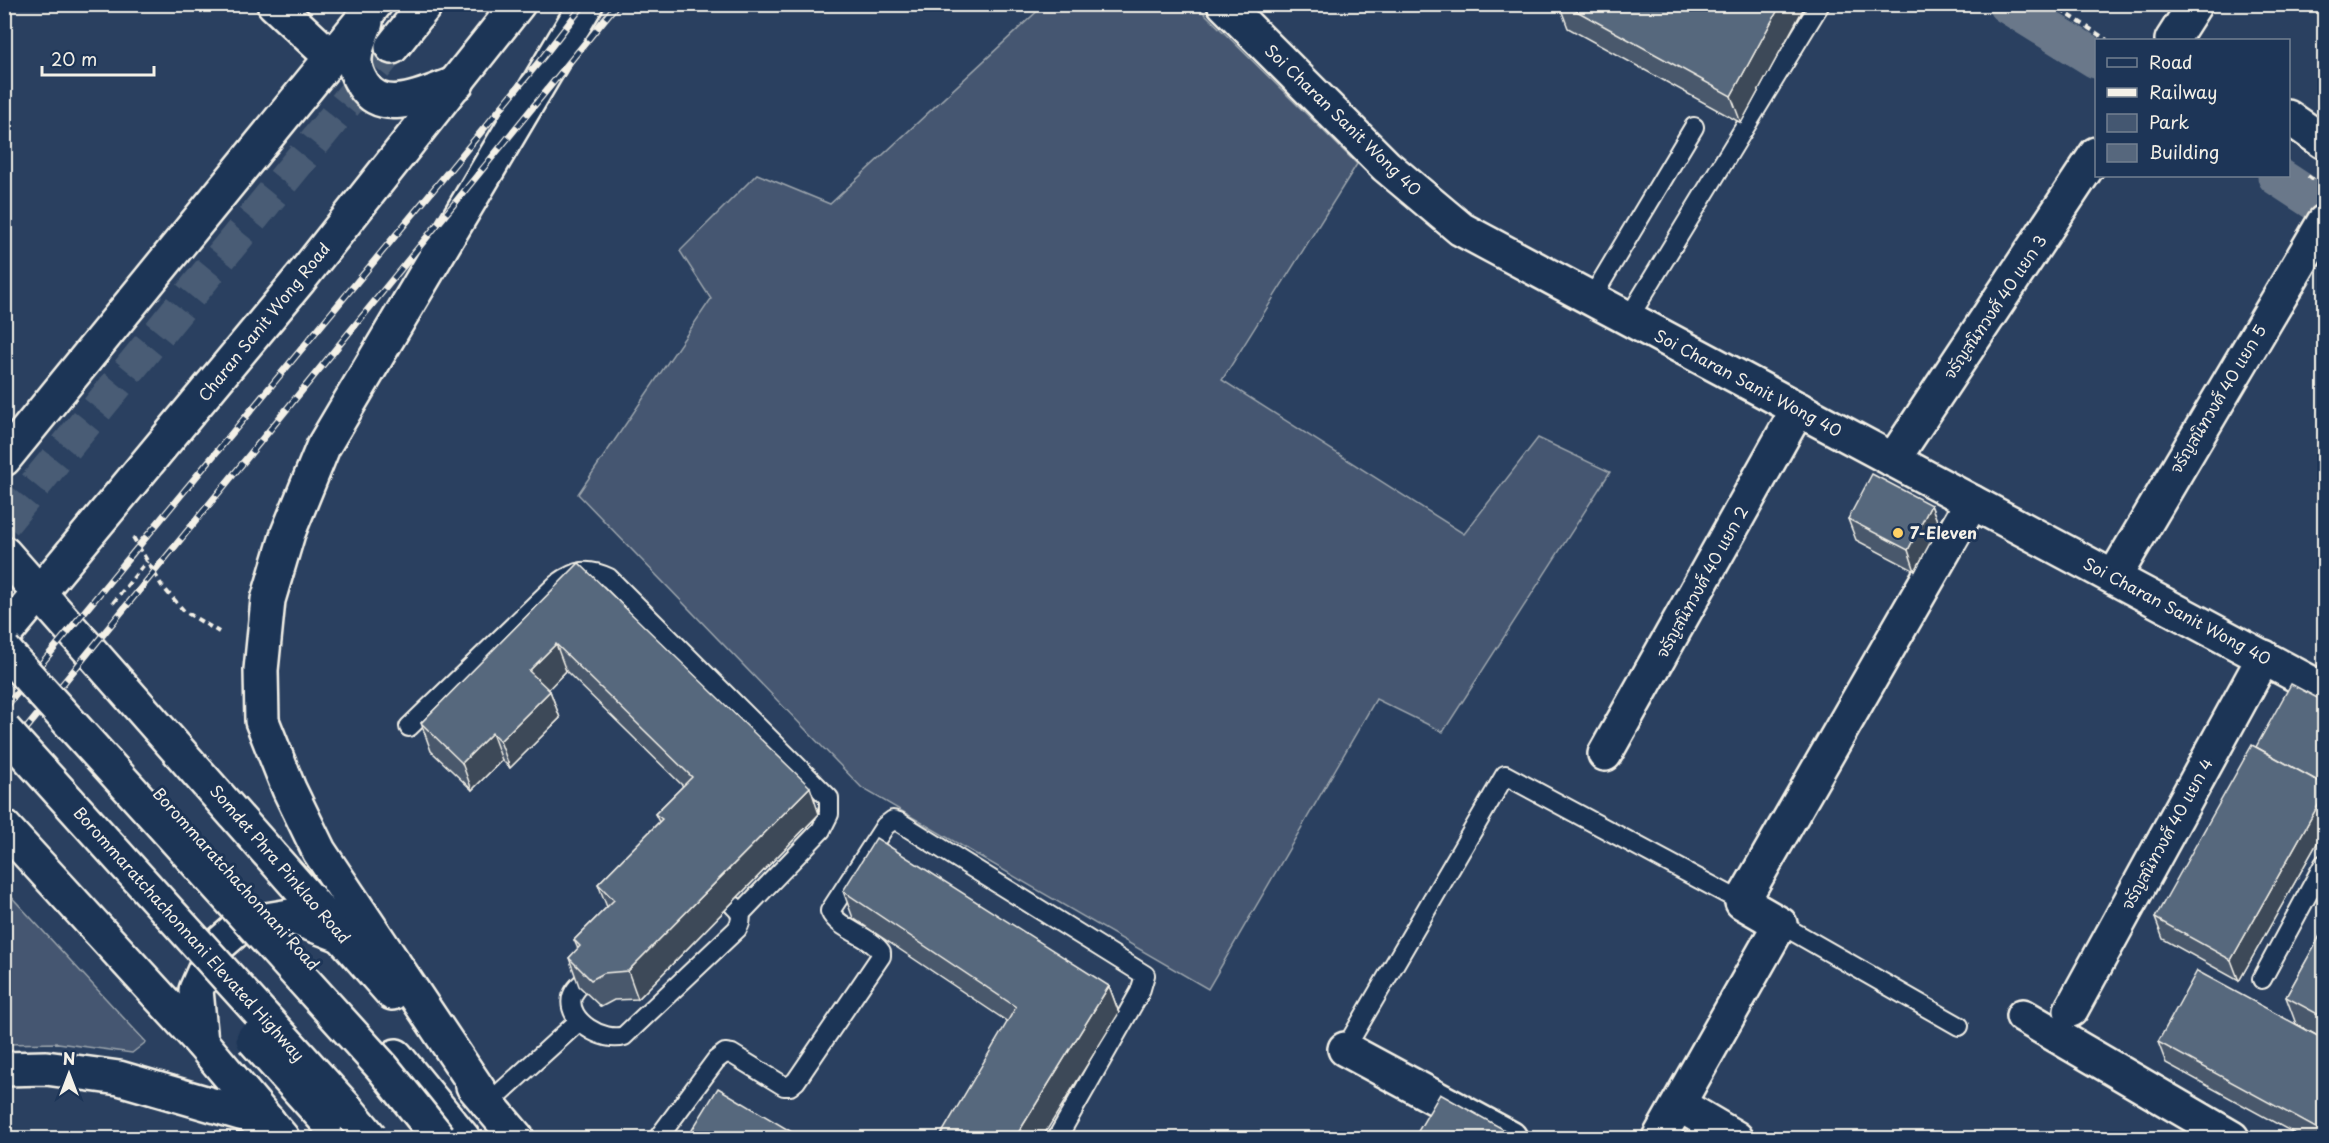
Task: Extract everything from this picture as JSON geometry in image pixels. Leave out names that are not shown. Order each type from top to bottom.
[{"type":"main road","points":[[274,4],[332,58]]},
{"type":"main road","points":[[392,47],[426,4]]},
{"type":"main road","name":"Charan Sanit Wong Road","points":[[4,635],[300,279],[518,4]]},
{"type":"main road","points":[[488,1104],[319,851],[289,789],[262,722],[261,670],[268,600],[288,533],[323,447],[586,4]]},
{"type":"main road","name":"Soi Charan Sanit Wong 40","points":[[1224,4],[1386,166],[1461,229],[2325,690]]},
{"type":"main road","points":[[2175,39],[2195,4]]},
{"type":"main road","points":[[4,459],[372,8]]},
{"type":"main road","points":[[372,8],[355,59],[358,77],[369,94],[385,101],[407,101],[457,83]]},
{"type":"main road","points":[[2290,118],[2325,142]]},
{"type":"main road","name":"จรัญสนิทวงศ์ 40 แยก 3","points":[[1893,460],[2095,157]]},
{"type":"main road","name":"จรัญสนิทวงศ์ 40 แยก 5","points":[[2114,577],[2319,230]]},
{"type":"main road","name":"จรัญสนิทวงศ์ 40 แยก 2","points":[[1605,754],[1798,409]]},
{"type":"main road","points":[[1659,1138],[1680,1106],[1780,924],[1742,902],[1972,502]]},
{"type":"main road","points":[[4,553],[40,593]]},
{"type":"main road","name":"Somdet Phra Pinklao Road","points":[[40,593],[344,937],[517,1138]]},
{"type":"main road","name":"Borommaratchachonnani Road","points":[[4,623],[396,1056],[463,1138]]},
{"type":"main road","points":[[4,650],[382,1066],[439,1138]]},
{"type":"main road","name":"จรัญสนิทวงศ์ 40 แยก 4","points":[[2071,1010],[2264,657]]},
{"type":"main road","name":"Borommaratchachonnani Elevated Highway","points":[[4,730],[371,1138]]},
{"type":"main road","points":[[4,765],[334,1129]]},
{"type":"main road","points":[[4,827],[201,1042],[266,1133]]},
{"type":"main road","points":[[201,1042],[196,990],[214,949],[243,924],[290,916],[344,937]]},
{"type":"main road","points":[[2023,1016],[2232,1138]]},
{"type":"main road","points":[[1345,1049],[1510,1138]]},
{"type":"main road","points":[[4,1069],[46,1068],[120,1078],[266,1133]]},
{"type":"main road","points":[[1680,1106],[1736,1138]]},
{"type":"lane","points":[[1628,319],[1820,4]]},
{"type":"lane","points":[[1591,299],[1694,127]]},
{"type":"lane","points":[[409,727],[557,584],[575,574],[595,571],[609,578],[829,798],[829,814],[821,830],[737,909],[741,919],[737,929],[628,1034],[618,1038],[602,1036],[579,1021],[572,997],[578,987],[593,973]]},
{"type":"lane","points":[[1345,1049],[1505,775],[1742,902]]},
{"type":"lane","points":[[658,1138],[716,1060],[724,1053],[728,1052],[740,1058],[784,1086],[790,1086],[796,1081],[880,956],[881,952],[876,945],[835,919],[830,911],[885,826],[893,820],[1145,975],[1140,992],[1057,1138]]},
{"type":"lane","points":[[2262,979],[2325,864]]},
{"type":"lane","points":[[1780,924],[1959,1026]]},
{"type":"lane","points":[[488,1104],[579,1021]]},
{"type":"path","points":[[2052,4],[2105,39]]},
{"type":"path","points":[[133,537],[162,586],[184,611],[219,632]]},
{"type":"path","points":[[113,603],[147,561]]},
{"type":"green space","points":[[1045,4],[1196,5],[1357,164],[1222,380],[1464,534],[1538,438],[1610,472],[1443,732],[1376,699],[1208,989],[862,788],[578,494],[711,299],[680,251],[757,174],[830,204]]},
{"type":"green space","points":[[4,890],[146,1042],[132,1053],[58,1043],[5,1044]]},
{"type":"building","points":[[1564,4],[1781,4],[1731,96]]},
{"type":"building","points":[[1872,474],[1931,505],[1908,550],[1848,519]]},
{"type":"building","points":[[579,563],[810,787],[628,971],[604,973],[591,980],[569,958],[580,946],[574,940],[614,900],[598,884],[662,819],[655,814],[692,777],[556,644],[529,671],[550,691],[500,741],[492,733],[462,763],[421,723]]},
{"type":"building","points":[[2291,684],[2325,702],[2325,785],[2256,747]]},
{"type":"building","points":[[2252,745],[2325,785],[2325,793],[2231,960],[2155,918]]},
{"type":"building","points":[[876,838],[1109,986],[1015,1138],[939,1138],[1016,1007],[843,891]]},
{"type":"building","points":[[2325,927],[2325,1018],[2286,997]]},
{"type":"building","points":[[2197,971],[2325,1040],[2325,1133],[2158,1042]]},
{"type":"building","points":[[718,1088],[802,1138],[687,1138]]},
{"type":"building","points":[[1440,1094],[1519,1138],[1414,1138]]},
{"type":"waterway","points":[[2007,4],[2095,58]]},
{"type":"waterway","points":[[2279,177],[2324,207]]},
{"type":"tunnel","points":[[4,523],[392,47]]},
{"type":"railway","points":[[4,709],[543,57],[584,4]]},
{"type":"railway","points":[[4,756],[617,4]]},
{"type":"place","name":"7-Eleven","points":[[1898,533]]}]
